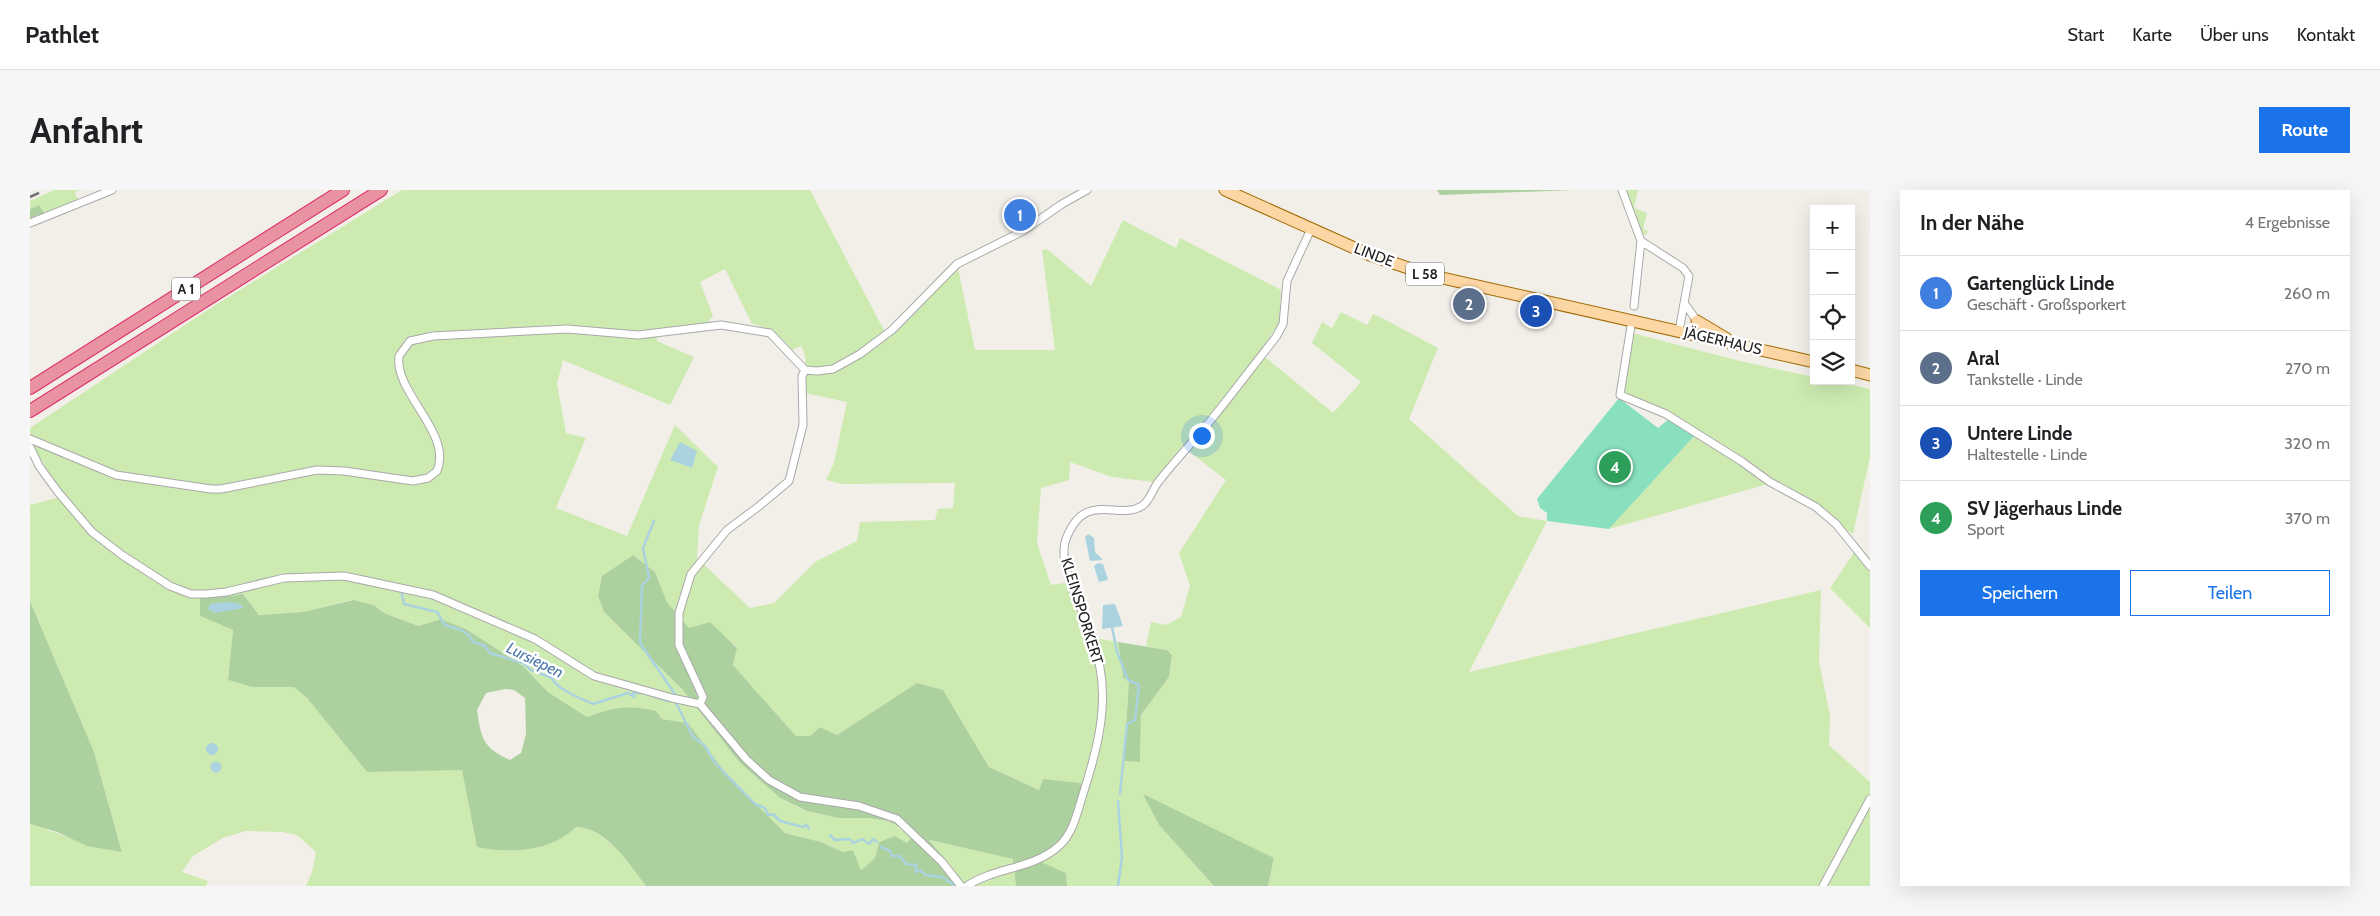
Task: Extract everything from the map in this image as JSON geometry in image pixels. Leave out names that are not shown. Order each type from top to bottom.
[{"type":"highway","name":"A 1","points":[[30,388],[343,190]]},
{"type":"highway","name":"A 1","points":[[32,409],[381,190]]},
{"type":"main road","name":"LINDE","points":[[1225,190],[1370,255],[1429,275],[1632,320]]},
{"type":"main road","name":"JÄGERHAUS","points":[[1632,320],[1810,361]]},
{"type":"main road","points":[[1697,321],[1732,343]]},
{"type":"main road","points":[[1855,371],[1870,375]]},
{"type":"street","points":[[30,223],[112,190]]},
{"type":"street","points":[[30,439],[116,475],[211,489],[221,489],[317,470],[422,480],[437,471],[440,459],[435,438],[400,370],[399,356],[410,341],[433,336],[552,330],[638,335],[710,328],[721,325],[756,329],[770,333],[805,370],[833,369],[860,354],[892,330],[957,264],[1023,231],[1062,204],[1087,190]]},
{"type":"street","points":[[1622,190],[1641,241],[1634,306]]},
{"type":"street","name":"KLEINSPORKERT","points":[[967,886],[1003,870],[1040,858],[1061,845],[1073,822],[1088,777],[1102,716],[1101,670],[1093,637],[1078,603],[1065,562],[1065,541],[1069,532],[1081,518],[1094,510],[1129,509],[1142,506],[1146,502],[1158,482],[1206,426],[1276,337],[1284,324],[1287,281],[1311,229]]},
{"type":"street","points":[[1641,241],[1686,271],[1689,276],[1679,331]]},
{"type":"street","points":[[1685,304],[1697,321]]},
{"type":"street","points":[[1632,320],[1620,395],[1666,414],[1741,460],[1770,482],[1816,507],[1836,524],[1870,566]]},
{"type":"street","points":[[700,704],[703,697],[678,645],[678,622],[691,574],[727,530],[758,508],[789,481],[803,426],[802,376],[805,370]]},
{"type":"street","points":[[30,447],[39,466],[69,506],[92,532],[161,582],[183,592],[202,594],[226,592],[273,580],[298,577],[344,576],[433,595],[536,639],[594,676],[700,704],[746,758],[769,780],[800,797],[859,806],[898,819],[942,862],[960,886]]},
{"type":"street","points":[[1823,886],[1870,799]]},
{"type":"green space","points":[[54,190],[80,190],[75,192],[78,200],[45,214],[39,205],[30,209],[30,201]]},
{"type":"green space","points":[[402,190],[810,190],[887,336],[958,268],[975,350],[1055,350],[1042,250],[1047,249],[1091,286],[1123,220],[1176,248],[1180,238],[1281,290],[1279,323],[1259,352],[1333,413],[1361,382],[1312,343],[1322,322],[1332,328],[1341,312],[1367,325],[1373,314],[1438,348],[1409,419],[1518,516],[1547,521],[1469,672],[1821,590],[1819,662],[1830,715],[1829,745],[1870,782],[1870,886],[1268,886],[1274,858],[1144,795],[1159,825],[1214,886],[1067,886],[1066,873],[1038,861],[1059,848],[1070,833],[1093,764],[1101,722],[1102,702],[1102,681],[1095,639],[1092,640],[1098,677],[1099,712],[1094,747],[1085,784],[1043,779],[1039,790],[989,767],[943,690],[917,683],[837,735],[820,727],[810,736],[796,736],[733,665],[737,647],[710,623],[689,628],[667,602],[655,572],[633,555],[602,576],[598,596],[604,612],[683,690],[739,762],[780,798],[806,811],[839,818],[869,818],[888,821],[913,837],[907,843],[895,836],[879,842],[875,858],[861,870],[853,850],[843,852],[821,842],[785,833],[728,776],[688,723],[662,719],[656,711],[629,707],[613,709],[587,717],[548,692],[523,666],[466,629],[441,619],[420,626],[384,613],[374,605],[351,600],[303,612],[259,615],[243,594],[221,597],[201,596],[200,616],[233,630],[228,680],[252,687],[294,687],[307,698],[367,772],[462,769],[477,847],[503,850],[530,849],[555,842],[576,827],[587,829],[598,834],[616,849],[646,886],[306,886],[312,872],[316,852],[297,835],[282,832],[245,831],[223,838],[193,856],[182,872],[208,881],[206,886],[30,886],[30,824],[87,844],[122,851],[94,752],[30,601],[30,505],[64,496],[30,442],[30,428],[209,309]],"holes":[[[725,269],[752,324],[774,333],[792,350],[801,346],[806,363],[805,393],[847,402],[834,463],[826,480],[843,484],[955,483],[953,508],[938,509],[935,520],[860,522],[857,541],[815,562],[774,603],[750,608],[697,558],[699,525],[718,467],[675,425],[627,536],[556,508],[586,438],[566,433],[557,384],[563,360],[670,405],[694,357],[657,341],[656,330],[708,322],[713,316],[700,282]],[[1182,446],[1226,480],[1179,553],[1190,586],[1181,617],[1166,625],[1151,622],[1146,646],[1167,650],[1172,655],[1169,677],[1141,715],[1140,762],[1124,761],[1129,679],[1123,678],[1118,642],[1095,638],[1078,602],[1072,582],[1051,585],[1037,543],[1041,488],[1069,480],[1070,462],[1112,477],[1153,482]]]},
{"type":"green space","points":[[1437,190],[1575,190],[1440,195]]},
{"type":"green space","points":[[1625,190],[1638,190],[1634,208],[1647,213],[1643,229],[1648,231],[1646,235],[1641,234]]},
{"type":"green space","points":[[39,205],[45,214],[30,219],[30,209]]},
{"type":"green space","points":[[1632,333],[1740,361],[1810,376],[1810,385],[1852,385],[1870,389],[1870,457],[1853,534],[1815,502],[1774,480],[1714,439],[1684,422],[1621,392]]},
{"type":"green space","points":[[1619,398],[1658,428],[1670,418],[1695,435],[1609,529],[1547,521],[1547,513],[1540,508],[1537,499]]},
{"type":"green space","points":[[1695,435],[1768,484],[1609,529]]},
{"type":"green space","points":[[1855,551],[1870,570],[1870,628],[1830,588]]},
{"type":"green space","points":[[633,555],[655,572],[667,602],[689,628],[710,622],[737,648],[733,665],[796,736],[810,736],[820,727],[837,735],[917,683],[943,690],[989,767],[1039,790],[1043,779],[1088,784],[1069,837],[1039,861],[1066,873],[1067,886],[1016,886],[1013,859],[929,840],[962,880],[963,886],[646,886],[625,858],[607,840],[587,829],[576,827],[555,842],[529,849],[503,850],[477,847],[462,770],[367,772],[307,698],[294,687],[252,687],[228,680],[233,630],[200,616],[200,596],[221,597],[243,594],[259,615],[303,612],[353,600],[374,605],[384,613],[419,626],[441,619],[466,629],[523,666],[548,692],[587,717],[613,709],[629,707],[656,711],[662,719],[688,723],[728,776],[785,833],[821,842],[843,852],[853,850],[861,870],[875,858],[879,842],[895,836],[907,843],[912,837],[906,831],[888,821],[869,818],[839,818],[807,811],[780,798],[739,762],[683,690],[604,612],[598,596],[602,576]],"holes":[[[505,689],[514,690],[525,698],[526,734],[521,753],[510,760],[494,751],[485,741],[480,728],[477,710],[486,693]]]},
{"type":"green space","points":[[30,601],[94,752],[122,852],[87,846],[57,832],[30,824]]},
{"type":"green space","points":[[1118,642],[1167,650],[1172,655],[1169,677],[1141,715],[1140,762],[1124,761],[1129,679],[1123,678]]},
{"type":"green space","points":[[1143,794],[1274,858],[1268,886],[1214,886],[1159,825]]},
{"type":"green space","points":[[928,840],[1014,859],[1016,886],[963,886]]},
{"type":"water","points":[[680,442],[697,451],[692,468],[670,460]]},
{"type":"water","points":[[1088,534],[1094,538],[1095,552],[1103,560],[1090,561],[1085,537]]},
{"type":"water","points":[[1098,563],[1103,564],[1108,580],[1099,582],[1094,566]]},
{"type":"water","points":[[229,602],[240,604],[244,608],[215,613],[208,609],[210,604]]},
{"type":"water","points":[[1115,604],[1123,626],[1102,629],[1103,605]]},
{"type":"water","points":[[210,743],[214,743],[218,749],[214,755],[210,755],[206,751],[206,747]]},
{"type":"water","points":[[216,761],[222,767],[216,773],[210,767]]},
{"type":"waterway","points":[[654,521],[643,548],[649,578],[642,586],[640,643],[675,694]]},
{"type":"waterway","name":"Lursiepen","points":[[402,594],[404,604],[437,612],[445,625],[465,633],[473,642],[485,646],[490,653],[523,663],[531,670],[552,678],[564,690],[593,704],[628,693],[634,697],[633,693],[644,693],[668,701]]},
{"type":"waterway","points":[[1112,627],[1117,652],[1128,680],[1139,685],[1135,720],[1127,724],[1120,794]]},
{"type":"waterway","name":"Lursiepen","points":[[676,703],[693,737],[705,746],[715,763],[755,804],[765,808],[768,815],[773,814],[780,821],[803,827],[806,825],[809,829]]},
{"type":"waterway","points":[[1118,801],[1122,857],[1118,886]]},
{"type":"waterway","name":"Lursiepen","points":[[830,835],[835,840],[849,839],[854,843],[862,839],[869,844],[873,839],[877,842]]},
{"type":"waterway","name":"Lursiepen","points":[[881,847],[890,851],[892,856],[900,856],[906,864],[916,865],[916,872],[920,870],[926,875],[942,877],[955,886]]},
{"type":"railway","points":[[30,197],[45,190]]},
{"type":"place","name":"Gartenglück Linde","points":[[1020,215]]},
{"type":"place","name":"Aral","points":[[1469,304]]},
{"type":"place","name":"Untere Linde","points":[[1536,311]]},
{"type":"place","name":"SV Jägerhaus Linde","points":[[1615,467]]}]
